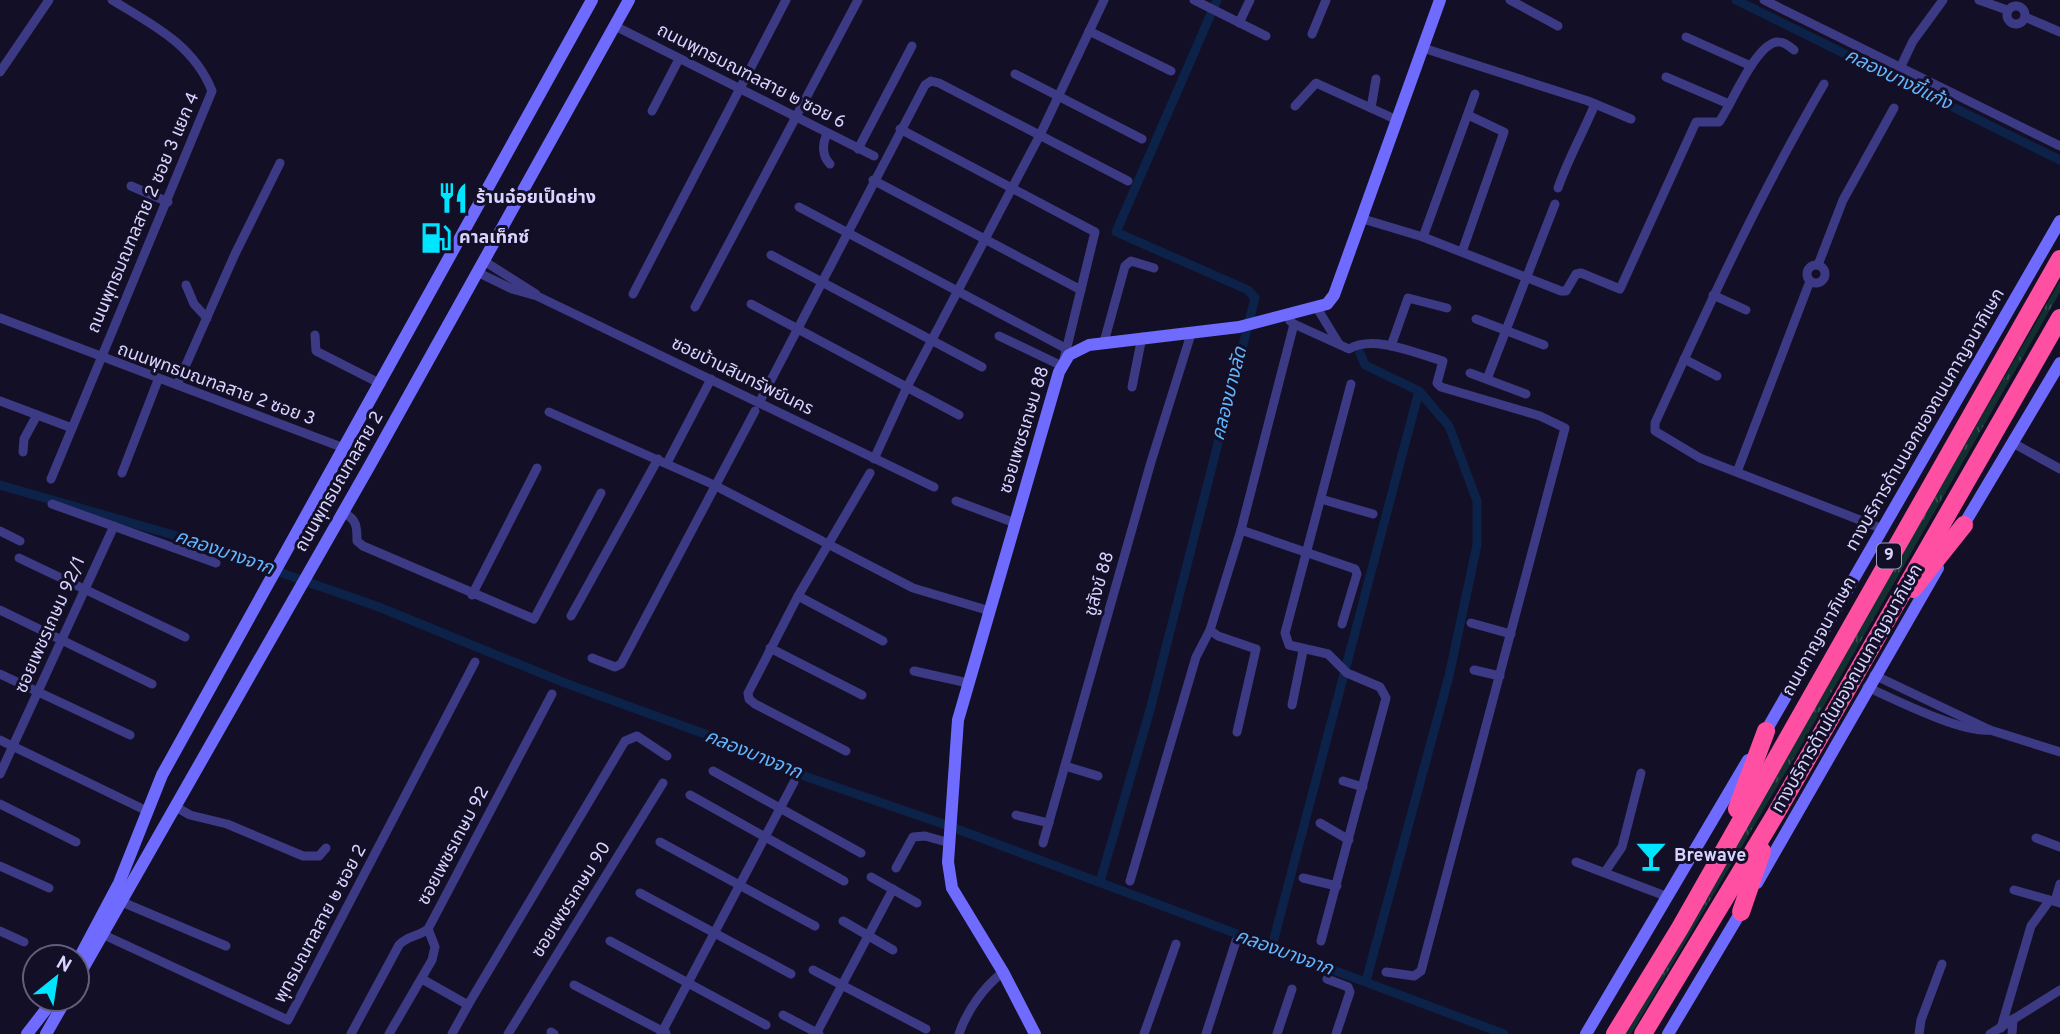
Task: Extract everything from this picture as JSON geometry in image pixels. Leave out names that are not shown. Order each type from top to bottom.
[{"type":"highway","name":"ถนนกาญจนาภิเษก","points":[[1618,1029],[2060,259]]},
{"type":"highway","name":"9","points":[[1643,1034],[1775,815],[2060,318]]},
{"type":"highway","points":[[1885,625],[1964,525]]},
{"type":"highway","points":[[1720,855],[1766,731]]},
{"type":"highway","points":[[1741,912],[1775,815]]},
{"type":"main road","name":"ถนนพุทธมณฑลสาย 2","points":[[87,943],[110,902],[162,775],[592,0]]},
{"type":"main road","name":"ถนนพุทธมณฑลสาย 2","points":[[91,956],[629,0]]},
{"type":"main road","points":[[1317,308],[1334,295],[1398,120],[1437,1]]},
{"type":"main road","name":"ทางบริการด้านนอกของถนนกาญจนาภิเษก","points":[[1586,1034],[1766,731],[2058,225]]},
{"type":"main road","name":"ซอยเพชรเกษม 88","points":[[1035,1034],[1003,972],[952,888],[949,876],[950,815],[955,740],[968,684],[1062,364],[1078,349],[1104,342],[1289,321],[1317,308]]},
{"type":"main road","name":"ทางบริการด้านในของถนนกาญจนาภิเษก","points":[[1668,1034],[1741,912],[1867,687],[2060,363]]},
{"type":"main road","points":[[149,805],[175,810]]},
{"type":"main road","points":[[27,1034],[43,1013]]},
{"type":"main road","points":[[46,1034],[58,1013]]},
{"type":"street","points":[[0,72],[49,0]]},
{"type":"street","name":"ถนนพุทธมณฑลสาย 2 ซอย 3 แยก 4","points":[[51,479],[212,91],[200,65],[182,45],[112,0]]},
{"type":"street","points":[[633,294],[786,0]]},
{"type":"street","points":[[695,307],[858,0]]},
{"type":"street","points":[[874,459],[907,387],[1040,135],[1104,0]]},
{"type":"street","points":[[1194,0],[1266,36]]},
{"type":"street","points":[[1239,23],[1250,0]]},
{"type":"street","points":[[1312,34],[1326,0]]},
{"type":"street","points":[[1510,0],[1558,26]]},
{"type":"street","points":[[1763,0],[2060,146]]},
{"type":"street","points":[[1901,66],[1913,41],[1943,0]]},
{"type":"street","points":[[1979,0],[2007,10]]},
{"type":"street","points":[[2021,3],[2025,17],[2021,23],[2011,23],[2007,10],[2021,3]]},
{"type":"street","points":[[2025,17],[2060,32]]},
{"type":"street","name":"ถนนพุทธมณฑลสาย ๒ ซอย 6","points":[[615,26],[874,156]]},
{"type":"street","points":[[1089,31],[1171,72]]},
{"type":"street","points":[[1686,37],[1751,66]]},
{"type":"street","points":[[1363,219],[1423,237],[1561,291],[1566,290],[1576,274],[1581,273],[1620,289],[1696,122],[1719,122],[1751,66],[1776,41],[1794,50]]},
{"type":"street","points":[[858,149],[912,46]]},
{"type":"street","points":[[1423,48],[1595,103],[1631,119]]},
{"type":"street","points":[[652,111],[680,59]]},
{"type":"street","points":[[1015,74],[1142,139]]},
{"type":"street","points":[[1666,77],[1729,104]]},
{"type":"street","points":[[1371,108],[1376,79]]},
{"type":"street","points":[[592,658],[615,667],[621,664],[925,85],[931,81],[1128,181]]},
{"type":"street","points":[[1295,106],[1310,86],[1316,83],[1398,120]]},
{"type":"street","points":[[1824,84],[1779,160],[1713,295],[1655,423],[1655,431],[1693,455],[1883,529]]},
{"type":"street","points":[[1423,237],[1475,94]]},
{"type":"street","points":[[1558,188],[1570,154],[1578,144],[1595,103]]},
{"type":"street","points":[[1737,472],[1810,281],[1807,271],[1811,266],[1818,265],[1848,191],[1894,108]]},
{"type":"street","points":[[1462,252],[1504,132],[1468,115]]},
{"type":"street","points":[[900,129],[1095,232],[1062,364],[999,336]]},
{"type":"street","points":[[827,134],[825,159],[830,164]]},
{"type":"street","points":[[177,385],[280,163]]},
{"type":"street","points":[[873,180],[1081,290]]},
{"type":"street","points":[[131,186],[168,202]]},
{"type":"street","points":[[1487,379],[1555,204]]},
{"type":"street","points":[[799,207],[1067,349]]},
{"type":"street","points":[[771,255],[821,279],[982,367]]},
{"type":"street","points":[[1104,342],[1125,265],[1131,261],[1154,268]]},
{"type":"street","name":"ซอยบ้านสินทรัพย์นคร","points":[[481,267],[711,379],[757,407],[934,487]]},
{"type":"street","points":[[186,285],[194,304],[206,318]]},
{"type":"street","points":[[1713,295],[1746,310]]},
{"type":"street","points":[[1391,346],[1408,299],[1447,309]]},
{"type":"street","points":[[751,304],[959,415]]},
{"type":"street","points":[[1317,308],[1339,344]]},
{"type":"street","name":"ถนนพุทธมณฑลสาย 2 ซอย 3","points":[[0,318],[101,359],[344,448]]},
{"type":"street","points":[[1476,319],[1544,345]]},
{"type":"street","points":[[1130,881],[1196,657],[1210,630],[1241,530],[1289,321],[1349,349],[1366,344],[1391,346],[1443,361],[1437,383],[1441,387],[1540,416],[1565,428],[1421,971],[1414,976],[1386,972]]},
{"type":"street","name":"ชูสังข์ 88","points":[[1043,843],[1191,334]]},
{"type":"street","points":[[315,335],[316,351],[381,384]]},
{"type":"street","points":[[1132,387],[1142,337]]},
{"type":"street","points":[[1684,359],[1717,376]]},
{"type":"street","points":[[1470,373],[1526,394]]},
{"type":"street","points":[[571,617],[711,379]]},
{"type":"street","points":[[122,473],[158,380]]},
{"type":"street","points":[[1321,941],[1386,698],[1380,687],[1345,671],[1328,654],[1289,645],[1285,633],[1351,384]]},
{"type":"street","points":[[0,401],[72,428]]},
{"type":"street","points":[[549,412],[716,486],[913,588],[990,611]]},
{"type":"street","points":[[23,452],[24,439],[37,415]]},
{"type":"street","points":[[2013,443],[2060,469]]},
{"type":"street","points":[[472,595],[537,468]]},
{"type":"street","points":[[846,751],[749,699],[748,693],[798,596],[870,472]]},
{"type":"street","points":[[343,512],[354,518],[358,529],[357,541],[363,547],[472,595],[534,618],[601,494]]},
{"type":"street","points":[[1321,499],[1373,514]]},
{"type":"street","points":[[956,502],[1015,523]]},
{"type":"street","points":[[52,504],[216,563]]},
{"type":"street","name":"ซอยเพชรเกษม 92/1","points":[[0,774],[114,526]]},
{"type":"street","points":[[1241,530],[1307,551],[1357,571],[1342,624]]},
{"type":"street","points":[[0,531],[20,541]]},
{"type":"street","points":[[19,558],[185,637]]},
{"type":"street","points":[[798,596],[883,641]]},
{"type":"street","points":[[0,610],[152,684]]},
{"type":"street","points":[[1471,623],[1511,634]]},
{"type":"street","points":[[1210,630],[1218,636],[1256,649],[1237,732]]},
{"type":"street","points":[[770,649],[862,695]]},
{"type":"street","points":[[1292,705],[1303,650]]},
{"type":"street","name":"พุทธมณฑลสาย ๒ ซอย 2","points":[[104,934],[288,1020],[475,662]]},
{"type":"street","points":[[1474,670],[1500,676]]},
{"type":"street","points":[[914,671],[968,684]]},
{"type":"street","points":[[0,674],[130,735]]},
{"type":"street","points":[[1874,676],[1990,730],[2060,752]]},
{"type":"street","points":[[1867,687],[1941,718],[1982,731],[1990,730]]},
{"type":"street","name":"ซอยเพชรเกษม 92","points":[[351,1034],[399,945],[409,936],[422,934],[428,929],[552,694]]},
{"type":"street","points":[[452,1034],[625,741],[637,736],[667,756]]},
{"type":"street","points":[[0,740],[149,805]]},
{"type":"street","points":[[1065,766],[1098,776]]},
{"type":"street","points":[[713,771],[861,853]]},
{"type":"street","points":[[1605,872],[1622,847],[1641,773]]},
{"type":"street","points":[[1343,781],[1363,787]]},
{"type":"street","points":[[574,985],[664,1033],[713,932],[794,782]]},
{"type":"street","name":"ซอยเพชรเกษม 90","points":[[508,1034],[663,783]]},
{"type":"street","points":[[690,794],[844,880]]},
{"type":"street","points":[[0,804],[76,842]]},
{"type":"street","points":[[175,810],[227,824],[303,856],[318,856],[326,848]]},
{"type":"street","points":[[1016,815],[1049,823]]},
{"type":"street","points":[[1320,823],[1349,840]]},
{"type":"street","points":[[896,868],[913,837],[950,839]]},
{"type":"street","points":[[2036,838],[2060,847]]},
{"type":"street","points":[[660,842],[815,926]]},
{"type":"street","points":[[1576,862],[1668,897]]},
{"type":"street","points":[[0,866],[49,888]]},
{"type":"street","points":[[871,877],[917,903]]},
{"type":"street","points":[[1303,877],[1337,886]]},
{"type":"street","points":[[2000,1027],[2031,926],[2055,902],[2060,884]]},
{"type":"street","points":[[783,1015],[817,1034],[893,889]]},
{"type":"street","points":[[2014,890],[2055,902]]},
{"type":"street","points":[[640,894],[791,974]]},
{"type":"street","points":[[122,902],[226,946]]},
{"type":"street","points":[[843,921],[893,950]]},
{"type":"street","points":[[389,1034],[422,979],[435,947],[428,929]]},
{"type":"street","points":[[0,931],[24,942]]},
{"type":"street","points":[[610,941],[766,1025]]},
{"type":"street","points":[[1206,1034],[1236,941]]},
{"type":"street","points":[[1144,1034],[1176,944]]},
{"type":"street","points":[[1919,1034],[1921,1020],[1942,964]]},
{"type":"street","points":[[813,970],[926,1029]]},
{"type":"street","points":[[959,1034],[966,1017],[988,984],[1003,972]]},
{"type":"street","points":[[422,979],[468,1005]]},
{"type":"street","points":[[1327,979],[1348,987],[1350,992],[1336,1034]]},
{"type":"street","points":[[1278,1034],[1292,989]]},
{"type":"street","points":[[1990,1034],[2060,990]]},
{"type":"street","points":[[2012,1034],[2013,1019]]},
{"type":"green space","points":[[2060,281],[2060,292],[1794,758],[1631,1034],[1624,1034]]},
{"type":"waterway","name":"คลองบางลัด","points":[[1100,882],[1150,710],[1255,298],[1248,290],[1116,232],[1217,0]]},
{"type":"waterway","name":"คลองบางขี้แก้ง","points":[[1736,0],[2060,160]]},
{"type":"waterway","points":[[1272,946],[1419,391],[1365,365],[1360,353]]},
{"type":"waterway","points":[[1366,981],[1449,676],[1477,545],[1477,501],[1449,426],[1419,391]]},
{"type":"waterway","name":"คลองบางจาก","points":[[0,485],[170,534],[379,607],[565,683],[746,749],[807,777],[949,826],[1504,1034]]},
{"type":"place","name":"ร้านฉ๋อยเป็ดย่าง","points":[[453,198]]},
{"type":"place","name":"คาลเท็กซ์","points":[[436,238]]},
{"type":"place","name":"Brewave","points":[[1651,856]]}]
